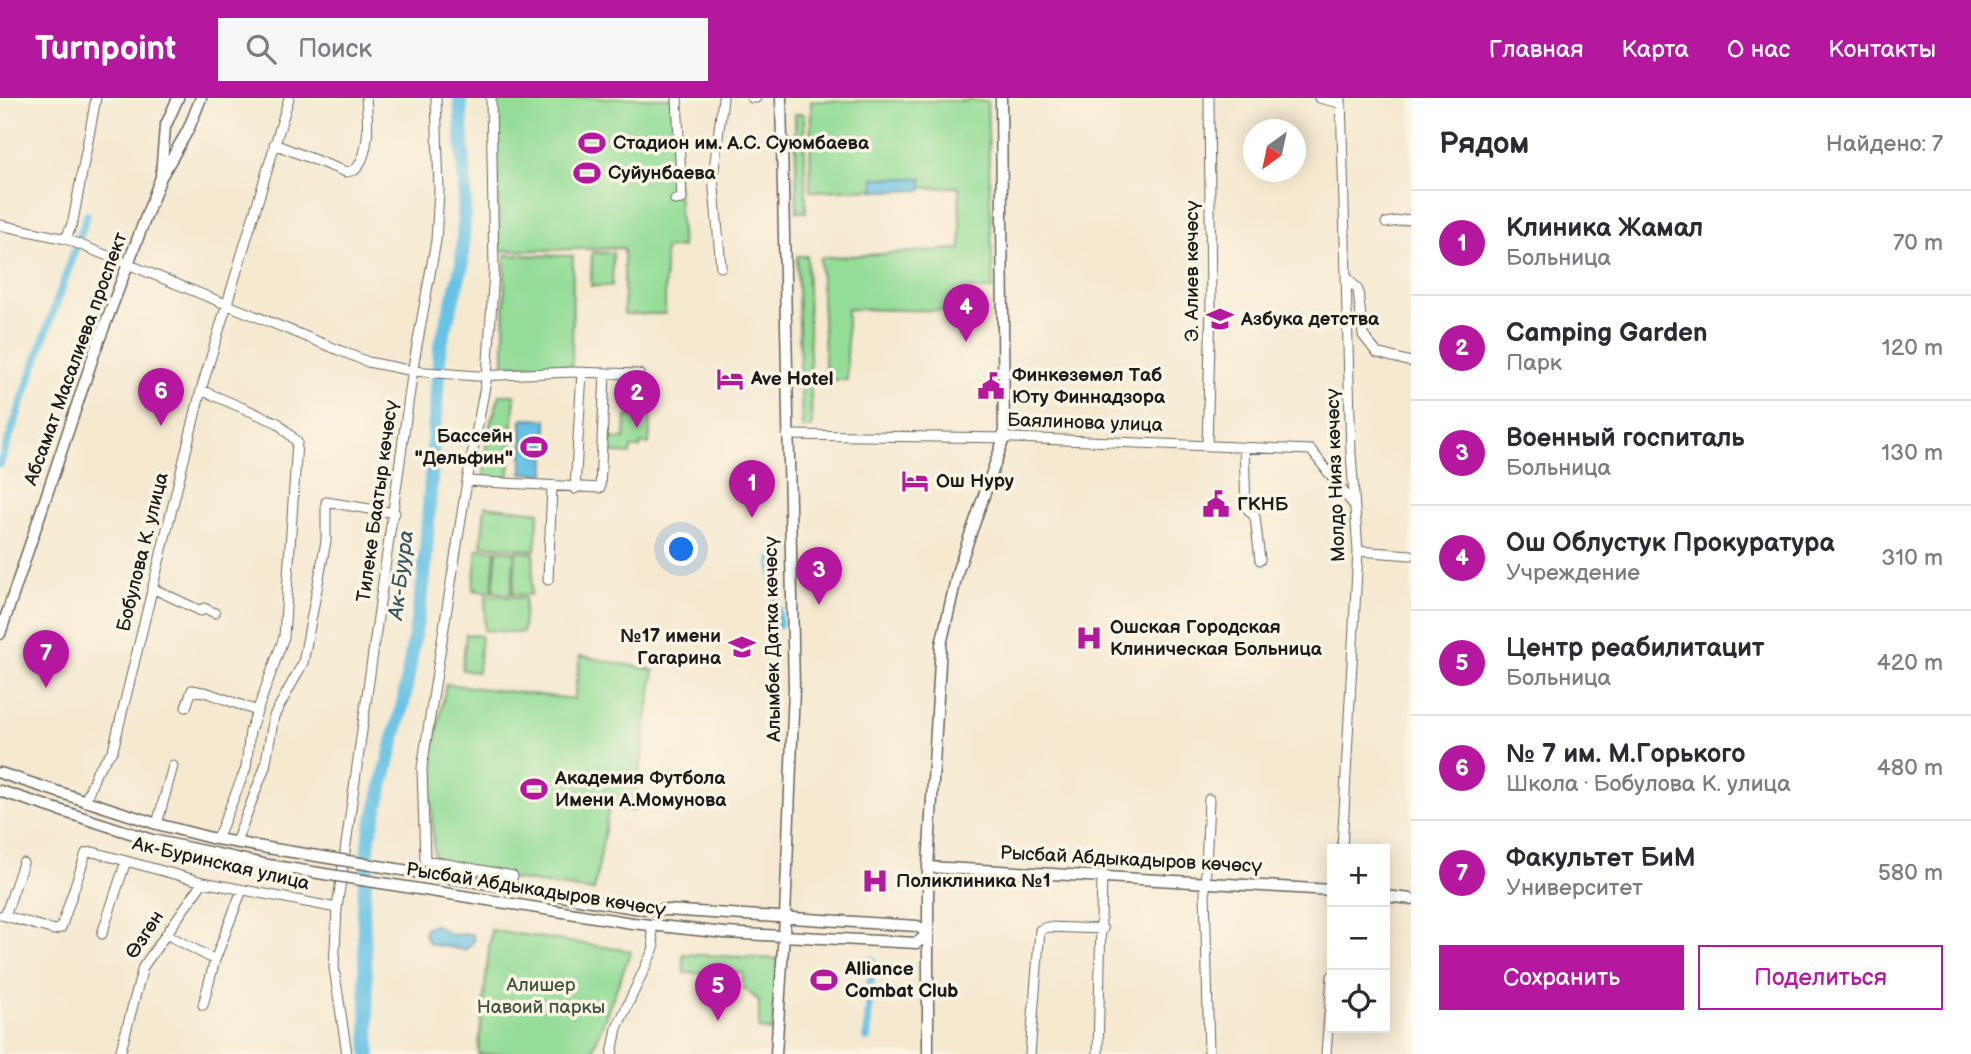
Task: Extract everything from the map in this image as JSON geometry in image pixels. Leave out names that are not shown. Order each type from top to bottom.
[{"type":"main road","name":"Абсамат Масалиева проспект","points":[[161,177],[165,127],[178,98]]},
{"type":"main road","name":"Абсамат Масалиева проспект","points":[[0,634],[63,443],[128,263],[161,177],[188,131],[201,98]]},
{"type":"main road","name":"Алымбек Датка көчөсү","points":[[776,1054],[785,918],[794,688],[781,98]]},
{"type":"main road","points":[[928,1054],[928,867],[941,645],[958,570],[1004,438],[1001,98]]},
{"type":"main road","name":"Рысбай Абдыкадыров көчөсү","points":[[0,773],[157,824],[217,839],[669,913],[785,918]]},
{"type":"main road","name":"Рысбай Абдыкадыров көчөсү","points":[[0,791],[152,840],[268,866],[651,926],[783,937],[917,943],[928,933]]},
{"type":"main road","name":"Рысбай Абдыкадыров көчөсү","points":[[928,867],[1327,890]]},
{"type":"main road","points":[[1390,897],[1411,899]]},
{"type":"main road","points":[[785,918],[917,926],[928,933]]},
{"type":"street","points":[[68,240],[96,98]]},
{"type":"street","name":"Бобулова К. улица","points":[[85,802],[97,771],[113,750],[201,390],[289,98]]},
{"type":"street","points":[[274,144],[345,172],[355,170],[362,160],[369,123],[366,98]]},
{"type":"street","name":"Тилеке Баатыр көчөсү","points":[[337,908],[413,371],[436,241],[439,191],[436,98]]},
{"type":"street","points":[[491,98],[494,271],[487,376],[467,481],[422,768],[423,840],[425,860],[513,876]]},
{"type":"street","points":[[675,200],[682,199],[677,98]]},
{"type":"street","points":[[721,267],[713,177],[723,98]]},
{"type":"street","name":"Э. Алиев көчөсү","points":[[1207,445],[1211,307],[1209,98]]},
{"type":"street","points":[[1319,98],[1341,100]]},
{"type":"street","name":"Молдо Нияз көчөсү","points":[[1341,100],[1358,551],[1342,844]]},
{"type":"street","points":[[1386,223],[1411,219]]},
{"type":"street","points":[[0,225],[85,246],[368,362],[413,371],[475,376],[582,372],[639,374]]},
{"type":"street","points":[[1347,277],[1358,290],[1363,335],[1377,354],[1411,362]]},
{"type":"street","points":[[575,489],[582,372]]},
{"type":"street","points":[[467,481],[575,489],[600,488],[606,373]]},
{"type":"street","points":[[201,390],[278,423],[297,442],[285,637],[250,731],[246,768],[217,839]]},
{"type":"street","name":"Баялинова улица","points":[[787,435],[1004,438],[1311,450],[1355,507]]},
{"type":"street","points":[[1244,447],[1246,507],[1255,517],[1260,560]]},
{"type":"street","points":[[548,580],[552,487]]},
{"type":"street","points":[[236,842],[265,767],[274,716],[303,663],[326,541],[326,502],[395,513]]},
{"type":"street","points":[[1358,551],[1411,555]]},
{"type":"street","points":[[152,588],[201,611],[204,608],[215,613]]},
{"type":"street","points":[[186,707],[192,690],[257,711]]},
{"type":"street","points":[[157,824],[173,766]]},
{"type":"street","points":[[1209,799],[1206,881],[1209,1054]]},
{"type":"street","name":"Ак-Буринская улица","points":[[3,915],[54,930],[61,928],[86,853],[93,852],[202,882],[337,908]]},
{"type":"street","points":[[102,934],[126,861]]},
{"type":"street","points":[[3,915],[23,863]]},
{"type":"street","points":[[1098,1054],[1103,929],[1102,875]]},
{"type":"street","name":"Өзгөн","points":[[123,1053],[143,967],[202,882]]},
{"type":"street","points":[[203,1005],[215,960],[242,891]]},
{"type":"street","points":[[669,913],[672,900]]},
{"type":"street","points":[[337,908],[334,968],[347,1054]]},
{"type":"street","points":[[612,1054],[617,1028],[654,948],[651,926]]},
{"type":"street","points":[[1030,1054],[1040,930],[1047,927],[1103,929]]},
{"type":"street","points":[[166,934],[215,960]]},
{"type":"street","points":[[1326,1054],[1328,1033]]},
{"type":"green space","name":"Суйунбаева","points":[[495,98],[671,98],[682,247],[665,249],[665,314],[624,314],[624,248],[499,251]]},
{"type":"green space","points":[[811,101],[987,101],[993,289],[964,289],[963,311],[847,309],[847,380],[826,380],[820,258],[961,249],[959,187],[810,191]]},
{"type":"green space","points":[[795,114],[804,114],[806,212],[797,212]]},
{"type":"green space","points":[[592,252],[613,253],[612,286],[591,286]]},
{"type":"green space","points":[[505,255],[573,256],[572,366],[504,364]]},
{"type":"green space","points":[[797,256],[807,256],[812,428],[802,428]]},
{"type":"green space","points":[[500,395],[515,395],[508,483],[484,481],[487,433]]},
{"type":"green space","points":[[644,398],[652,399],[649,444],[641,443],[640,448],[631,448],[630,454],[606,452],[607,438],[625,439],[626,416],[643,417]]},
{"type":"green space","points":[[485,506],[539,512],[535,550],[481,545]]},
{"type":"green space","points":[[477,549],[495,550],[492,592],[473,590]]},
{"type":"green space","points":[[497,550],[515,552],[511,594],[493,592]]},
{"type":"green space","points":[[516,551],[534,553],[531,595],[513,594]]},
{"type":"green space","points":[[486,595],[525,598],[523,633],[484,630]]},
{"type":"green space","points":[[466,634],[481,636],[478,672],[462,670]]},
{"type":"green space","name":"Академия Футбола Имени А.Момунова","points":[[580,656],[654,670],[634,811],[609,807],[594,891],[435,868],[429,773],[446,684],[574,699]]},
{"type":"green space","name":"Алишер Навоий паркы","points":[[491,930],[631,951],[591,1054],[478,1054]]},
{"type":"green space","points":[[683,954],[779,959],[772,1031],[759,1029],[759,1001],[743,987],[743,973],[684,973]]},
{"type":"water","points":[[874,178],[922,178],[922,190],[874,191]]},
{"type":"water","name":"Бассейн \"Дельфин\"","points":[[522,419],[547,420],[545,474],[522,473]]},
{"type":"water","points":[[435,925],[452,935],[472,934],[474,941],[465,950],[430,944],[424,934],[426,927]]},
{"type":"waterway","name":"Ак-Буура","points":[[369,1054],[363,907],[369,838],[404,699],[424,579],[440,347],[462,265],[465,192],[460,98]]},
{"type":"waterway","points":[[0,464],[87,215]]},
{"type":"waterway","points":[[772,560],[779,625]]},
{"type":"waterway","points":[[867,1038],[872,960]]},
{"type":"place","name":"Стадион им. А.С. Суюмбаева","points":[[592,143]]},
{"type":"place","name":"Суйунбаева","points":[[587,173]]},
{"type":"place","name":"Азбука детства","points":[[1220,319]]},
{"type":"place","name":"Ош Облустук Прокуратура","points":[[966,342]]},
{"type":"place","name":"Ave Hotel","points":[[730,379]]},
{"type":"place","name":"Финкөзөмөл Таб Юту Финнадзора","points":[[991,386]]},
{"type":"place","name":"№ 7 им. М.Горького","points":[[161,426]]},
{"type":"place","name":"Camping Garden","points":[[637,428]]},
{"type":"place","name":"Бассейн \"Дельфин\"","points":[[534,447]]},
{"type":"place","name":"Ош Нуру","points":[[915,481]]},
{"type":"place","name":"ГКНБ","points":[[1216,504]]},
{"type":"place","name":"Клиника Жамал","points":[[752,518]]},
{"type":"place","name":"Военный госпиталь","points":[[819,605]]},
{"type":"place","name":"Ошская Городская Клиническая Больница","points":[[1089,638]]},
{"type":"place","name":"№17 имени Гагарина","points":[[742,647]]},
{"type":"place","name":"Факультет БиМ","points":[[46,688]]},
{"type":"place","name":"Академия Футбола Имени А.Момунова","points":[[534,789]]},
{"type":"place","name":"Поликлиника №1","points":[[875,881]]},
{"type":"place","name":"Alliance Combat Club","points":[[824,980]]},
{"type":"place","name":"Центр реабилитацит","points":[[718,1021]]}]
